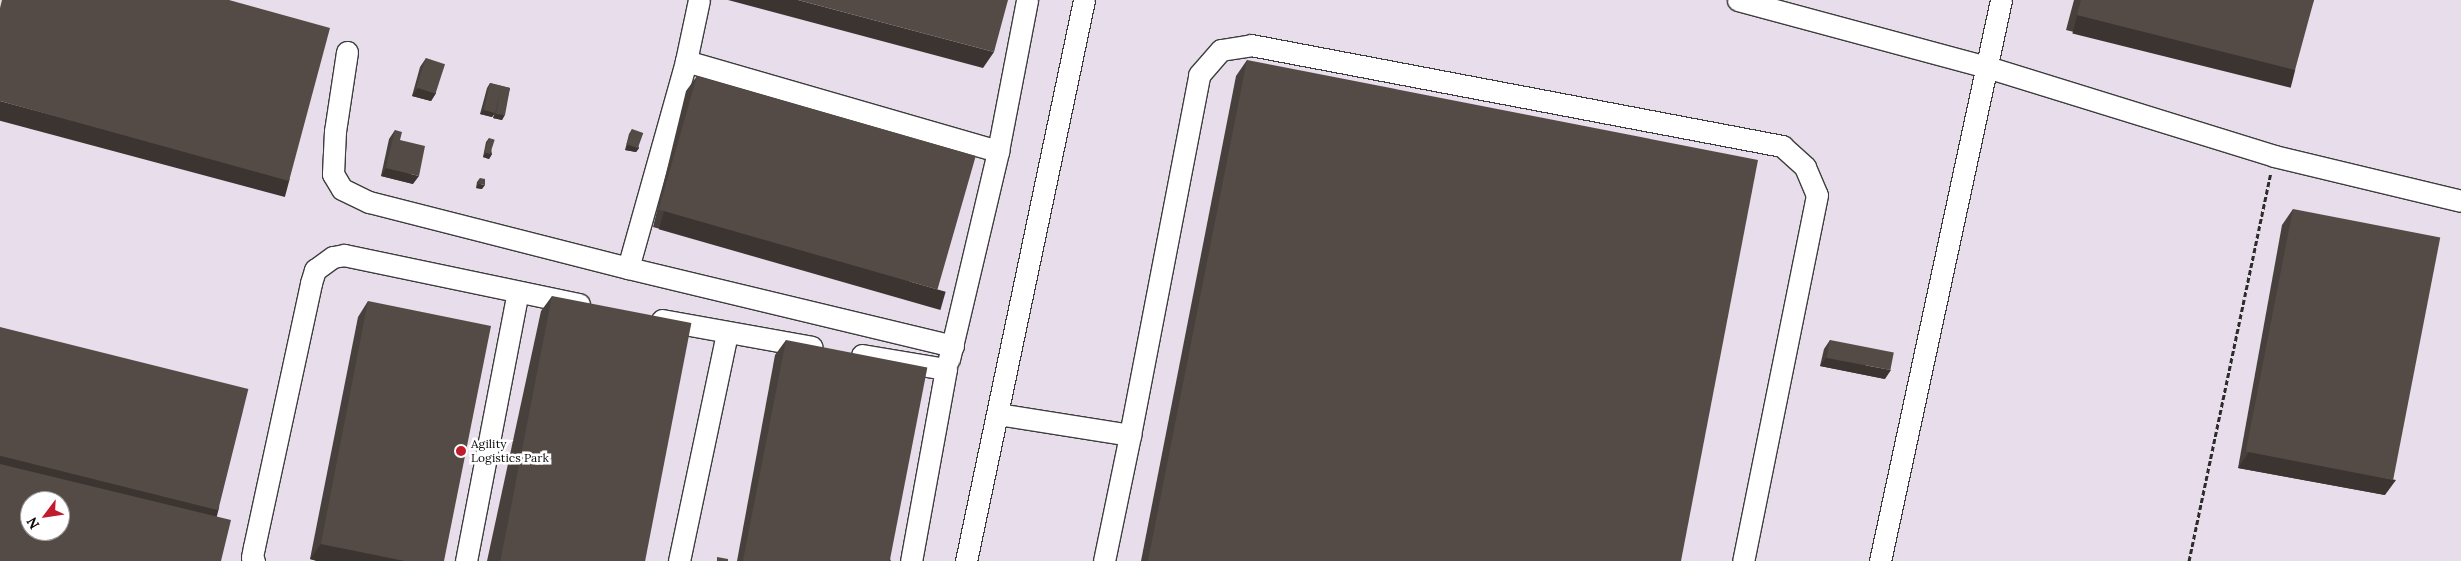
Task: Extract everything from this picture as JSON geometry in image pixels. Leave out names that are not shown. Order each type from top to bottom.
[{"type":"lane","points":[[628,268],[686,61],[700,0]]},
{"type":"lane","points":[[911,561],[946,369],[998,152],[1028,0]]},
{"type":"lane","points":[[966,561],[1084,0]]},
{"type":"lane","points":[[1738,0],[1987,67],[2274,156],[2461,201]]},
{"type":"lane","points":[[1880,561],[2001,0]]},
{"type":"lane","points":[[1104,561],[1199,75],[1221,50],[1251,45],[1782,146],[1804,167],[1817,195],[1743,561]]},
{"type":"lane","points":[[347,52],[335,130],[332,174],[342,189],[369,202],[628,268],[952,346]]},
{"type":"lane","points":[[686,61],[998,152]]},
{"type":"lane","points":[[254,561],[252,557],[254,547],[311,283],[315,270],[333,257],[344,255],[603,309]]},
{"type":"lane","points":[[466,561],[518,292]]},
{"type":"lane","points":[[641,316],[726,333],[946,369]]},
{"type":"lane","points":[[679,561],[726,333]]},
{"type":"lane","points":[[998,414],[1130,435]]},
{"type":"path","points":[[2189,561],[2274,156]]},
{"type":"shaded area","points":[[0,0],[2461,0],[2461,561],[0,561]]},
{"type":"building","points":[[2,0],[229,0],[330,28],[289,181],[0,101],[0,8]]},
{"type":"building","points":[[798,0],[1008,0],[994,52]]},
{"type":"building","points":[[2081,0],[2314,0],[2295,70],[2077,15]]},
{"type":"building","points":[[426,58],[445,64],[435,94],[416,87]]},
{"type":"building","points":[[1247,60],[1758,160],[1681,561],[1148,561]]},
{"type":"building","points":[[697,76],[976,156],[937,290],[659,210]]},
{"type":"building","points":[[490,83],[510,88],[505,115],[496,114],[500,92],[495,113],[484,110]]},
{"type":"building","points":[[632,129],[643,133],[638,148],[627,144]]},
{"type":"building","points":[[395,130],[402,132],[400,140],[425,146],[419,176],[386,168]]},
{"type":"building","points":[[489,138],[495,140],[490,154],[484,152]]},
{"type":"building","points":[[480,178],[485,179],[485,185],[479,184]]},
{"type":"building","points":[[2293,209],[2440,238],[2393,480],[2246,451]]},
{"type":"building","points":[[552,296],[691,323],[645,561],[500,561]]},
{"type":"building","points":[[368,301],[491,326],[444,561],[405,561],[321,544]]},
{"type":"building","points":[[0,327],[248,389],[218,510],[0,456]]},
{"type":"building","points":[[786,340],[927,367],[890,561],[743,561]]},
{"type":"building","points":[[1830,340],[1894,352],[1890,370],[1827,358]]},
{"type":"building","points":[[0,464],[231,520],[221,561],[0,561]]},
{"type":"building","points":[[717,557],[728,559],[728,561],[717,561]]},
{"type":"place","name":"Agility Logistics Park","points":[[461,451]]}]
